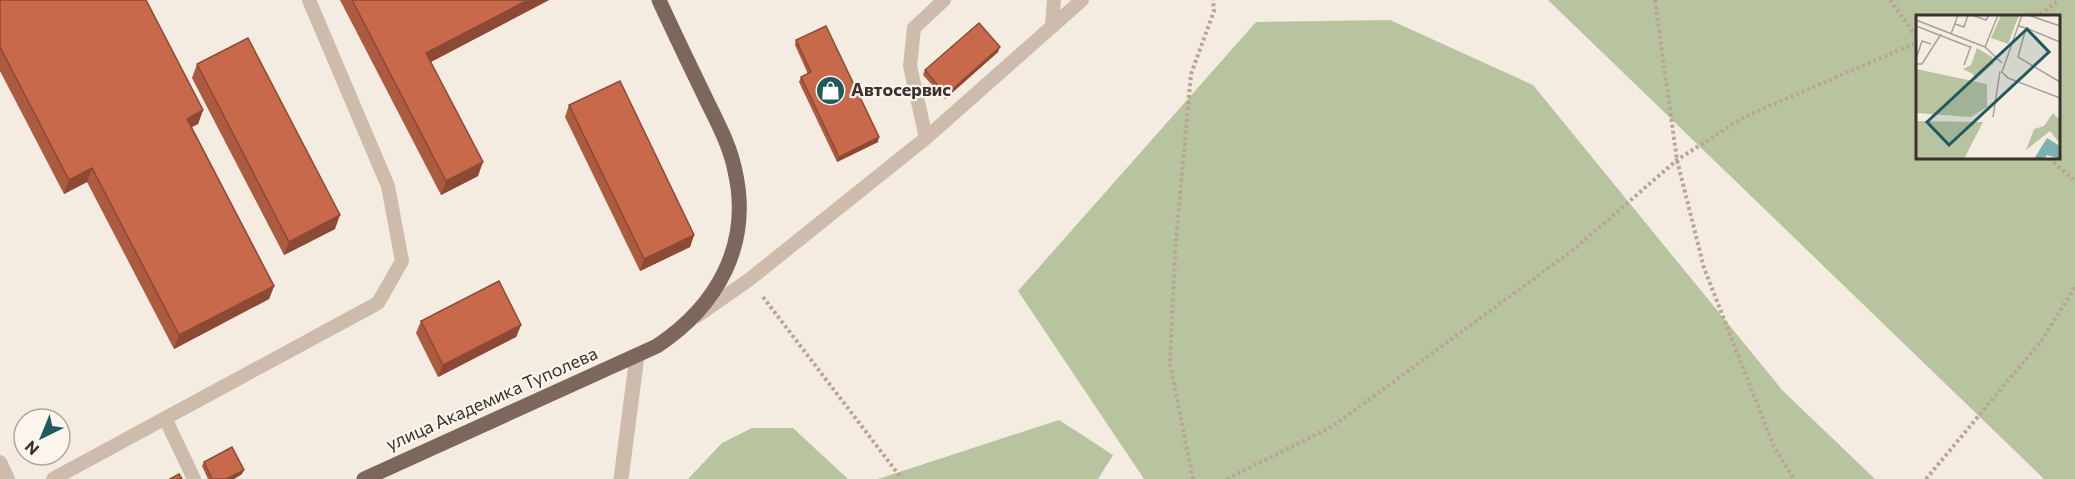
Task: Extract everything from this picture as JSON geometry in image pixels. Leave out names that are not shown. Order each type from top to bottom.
[{"type":"main road","name":"улица Академика Туполева","points":[[364,479],[657,346],[693,319],[713,294],[728,266],[737,235],[738,187],[725,139],[659,0]]},
{"type":"street","points":[[621,479],[636,356]]},
{"type":"lane","points":[[53,479],[378,303],[402,261],[388,186],[309,0]]},
{"type":"lane","points":[[926,138],[910,66],[914,28],[944,0]]},
{"type":"lane","points":[[1052,26],[1054,0]]},
{"type":"lane","points":[[693,319],[750,279],[926,138],[1082,0]]},
{"type":"lane","points":[[165,418],[194,479]]},
{"type":"lane","points":[[0,462],[8,479]]},
{"type":"path","points":[[1193,479],[1170,364],[1175,250],[1191,74],[1214,11],[1213,0]]},
{"type":"path","points":[[1655,0],[1677,160],[1704,268],[1774,447],[1794,479]]},
{"type":"path","points":[[1890,0],[1916,39]]},
{"type":"path","points":[[2033,15],[2042,13],[2059,0]]},
{"type":"path","points":[[1227,479],[1333,426],[1573,250],[1677,160],[1744,117],[1916,40]]},
{"type":"path","points":[[2050,159],[2075,181]]},
{"type":"path","points":[[750,279],[808,359],[902,479]]},
{"type":"path","points":[[1926,479],[2042,340],[2075,287]]},
{"type":"green space","points":[[1548,0],[2075,0],[2075,479],[2044,479]]},
{"type":"green space","points":[[1390,20],[1533,85],[1783,391],[1875,479],[1144,479],[1018,291],[1256,22]]},
{"type":"green space","points":[[1059,420],[1113,455],[1098,479],[878,479]]},
{"type":"green space","points":[[752,428],[793,428],[848,479],[688,479],[722,443]]},
{"type":"building","points":[[0,0],[146,0],[203,110],[187,119],[274,286],[179,335],[92,168],[69,180],[0,47]]},
{"type":"building","points":[[352,0],[528,0],[426,53],[483,162],[446,181]]},
{"type":"building","points":[[979,23],[1000,47],[946,95],[925,70]]},
{"type":"building","points":[[826,26],[879,137],[839,157],[801,77],[811,72],[796,40]]},
{"type":"building","points":[[248,38],[340,215],[289,242],[197,64]]},
{"type":"building","points":[[620,81],[694,235],[644,259],[569,105]]},
{"type":"building","points":[[499,281],[521,325],[443,365],[421,321]]},
{"type":"building","points":[[232,447],[244,470],[226,479],[212,479],[204,462]]},
{"type":"building","points":[[179,474],[182,479],[170,479]]},
{"type":"place","name":"Автосервис","points":[[830,90]]}]
